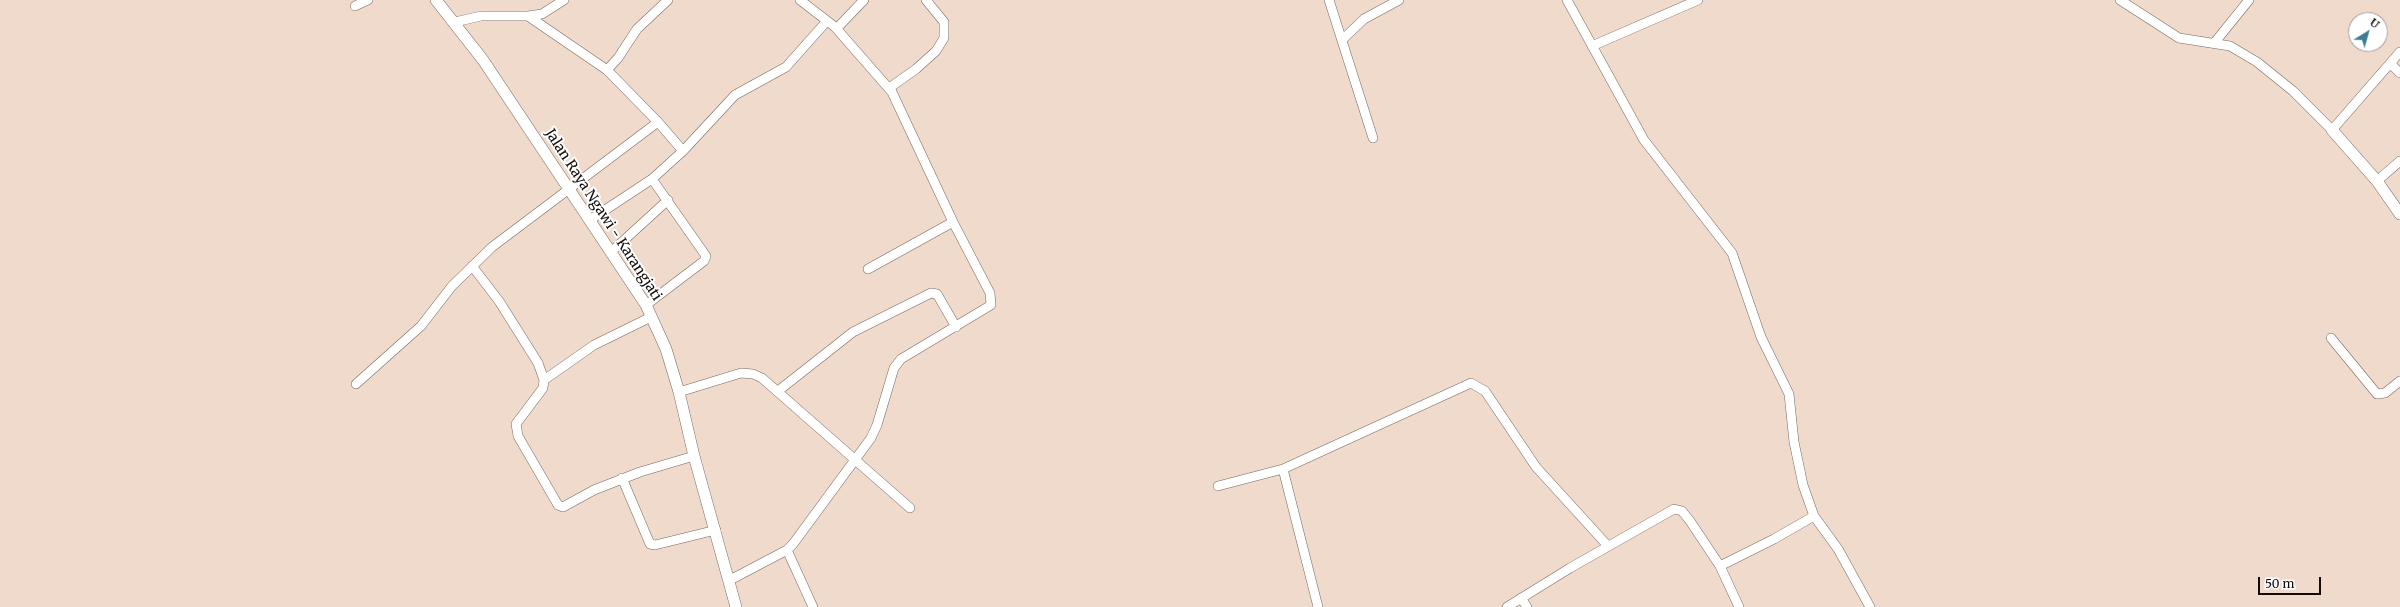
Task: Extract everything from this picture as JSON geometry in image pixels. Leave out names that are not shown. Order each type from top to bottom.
[{"type":"street","points":[[355,6],[368,0]]},
{"type":"street","name":"Jalan Raya Ngawi - Karangjati","points":[[436,0],[455,22],[514,106],[646,305],[652,317],[666,349],[679,392],[694,456],[730,580],[736,607]]},
{"type":"street","points":[[455,22],[481,16],[528,16],[542,14],[564,0]]},
{"type":"street","points":[[607,70],[618,58],[637,29],[668,0]]},
{"type":"street","points":[[730,580],[787,550],[857,459],[877,425],[894,368],[901,360],[911,352],[990,308],[992,301],[891,91],[835,27],[826,22],[800,0]]},
{"type":"street","points":[[835,27],[839,26],[864,0]]},
{"type":"street","points":[[891,91],[892,86],[916,69],[936,51],[944,38],[944,22],[926,0]]},
{"type":"street","points":[[1329,0],[1343,39],[1373,138]]},
{"type":"street","points":[[1343,39],[1364,19],[1399,0]]},
{"type":"street","points":[[1567,0],[1644,140],[1732,253],[1762,337],[1789,394],[1794,442],[1803,485],[1814,516],[1838,549],[1870,607]]},
{"type":"street","points":[[1592,46],[1698,0]]},
{"type":"street","points":[[2120,0],[2179,38],[2215,42],[2230,46],[2257,62],[2293,91],[2332,130],[2377,181],[2400,214]]},
{"type":"street","points":[[2215,42],[2248,0]]},
{"type":"street","points":[[528,16],[607,70],[658,122],[683,151]]},
{"type":"street","points":[[590,220],[652,179],[683,151],[735,95],[786,67],[826,22]]},
{"type":"street","points":[[2332,130],[2400,52]]},
{"type":"street","points":[[2391,64],[2400,73]]},
{"type":"street","points":[[356,384],[421,326],[437,304],[472,266],[508,233],[658,122]]},
{"type":"street","points":[[2377,181],[2400,161]]},
{"type":"street","points":[[646,305],[704,260],[706,256],[652,179]]},
{"type":"street","points":[[611,252],[668,200]]},
{"type":"street","points":[[868,269],[953,222]]},
{"type":"street","points":[[472,266],[499,301],[538,363],[544,380],[543,388],[516,424],[518,436],[558,505],[563,507],[594,490],[622,478],[672,461],[694,456]]},
{"type":"street","points":[[778,391],[853,332],[932,293],[937,294],[956,327]]},
{"type":"street","points":[[544,380],[594,345],[652,317]]},
{"type":"street","points":[[2331,338],[2377,394],[2385,393],[2400,381]]},
{"type":"street","points":[[679,392],[741,373],[753,374],[762,378],[857,459],[910,508]]},
{"type":"street","points":[[1218,486],[1283,469],[1471,383],[1476,384],[1486,391],[1536,467],[1608,546]]},
{"type":"street","points":[[1283,469],[1318,607]]},
{"type":"street","points":[[622,478],[650,544],[655,546],[716,530]]},
{"type":"street","points":[[1507,607],[1667,511],[1678,509],[1690,521],[1720,566],[1739,607]]},
{"type":"street","points":[[1720,566],[1774,539],[1814,516]]},
{"type":"street","points":[[787,550],[813,607]]},
{"type":"street","points":[[1521,598],[1527,607]]}]
